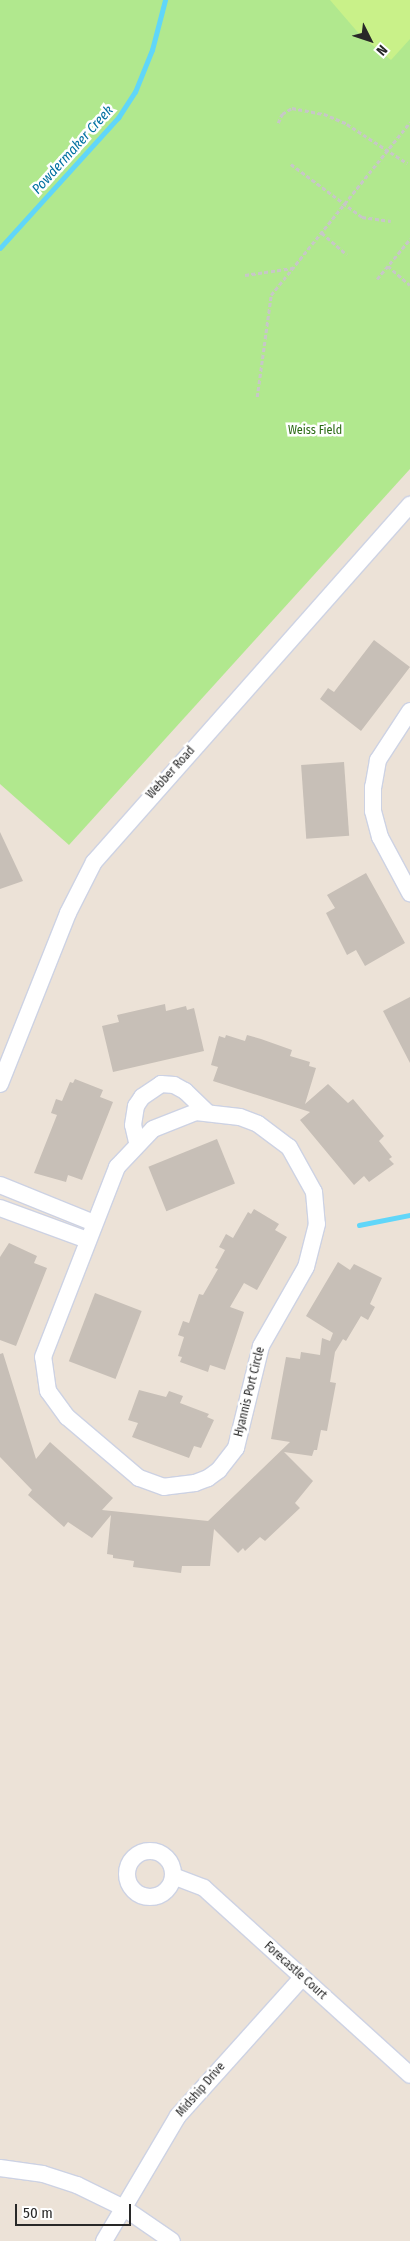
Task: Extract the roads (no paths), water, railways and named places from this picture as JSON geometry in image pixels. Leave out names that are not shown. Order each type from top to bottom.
[{"type":"street","name":"Webber Road","points":[[0,1084],[68,913],[94,862],[410,505]]},
{"type":"street","points":[[410,711],[378,760],[373,787],[373,811],[380,838],[410,893]]},
{"type":"street","points":[[137,1142],[133,1125],[136,1106],[142,1096],[161,1084],[174,1085],[185,1091],[207,1112]]},
{"type":"street","name":"Hyannis Port Circle","points":[[207,1112],[227,1113],[258,1124],[289,1147],[314,1192],[317,1224],[306,1267],[261,1346],[236,1448],[219,1470],[208,1478],[176,1487],[154,1485],[139,1478],[67,1417],[48,1391],[43,1357],[117,1167],[137,1142],[153,1128],[173,1119],[207,1112]]},
{"type":"street","points":[[0,1185],[94,1223]]},
{"type":"street","points":[[0,1208],[87,1240]]},
{"type":"street","name":"Forecastle Court","points":[[173,1876],[204,1888],[410,2075]]},
{"type":"street","name":"Midship Drive","points":[[104,2241],[189,2102],[302,1978]]},
{"type":"street","points":[[0,2168],[60,2179],[124,2208],[172,2241]]},
{"type":"waterway","name":"Powdermaker Creek","points":[[0,248],[118,118],[135,92],[152,50],[165,0]]},
{"type":"waterway","points":[[359,1225],[410,1215]]},
{"type":"park label","name":"Weiss Field","points":[[315,431]]}]
